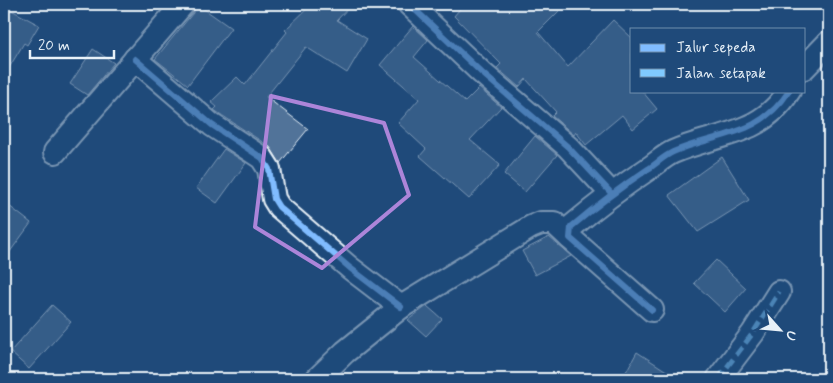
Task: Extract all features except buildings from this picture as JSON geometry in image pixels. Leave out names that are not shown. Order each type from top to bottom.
[{"type":"street","points":[[55,152],[183,4]]},
{"type":"street","points":[[409,4],[482,73],[568,147],[612,194]]},
{"type":"street","points":[[806,66],[829,42]]},
{"type":"street","points":[[135,59],[212,125],[262,158],[269,169],[274,199],[279,207],[350,268],[401,307]]},
{"type":"street","points":[[570,238],[571,227],[612,194],[673,153],[734,134],[768,115],[781,104],[787,92]]},
{"type":"street","points":[[318,379],[345,352],[401,307],[541,223],[554,223],[652,310]]},
{"type":"street","points":[[718,379],[753,333],[779,292]]},
{"type":"highlighted area","points":[[271,96],[384,123],[409,195],[322,268],[255,227]]},
{"type":"marked path","points":[[718,379],[753,333],[779,292]]},
{"type":"cycle path","points":[[409,4],[482,73],[568,147],[612,194]]},
{"type":"cycle path","points":[[135,59],[212,125],[262,158],[269,169],[274,199],[279,207],[350,268],[401,307]]},
{"type":"cycle path","points":[[652,310],[570,238],[571,227],[666,156],[689,146],[751,126],[765,117],[788,92]]}]
